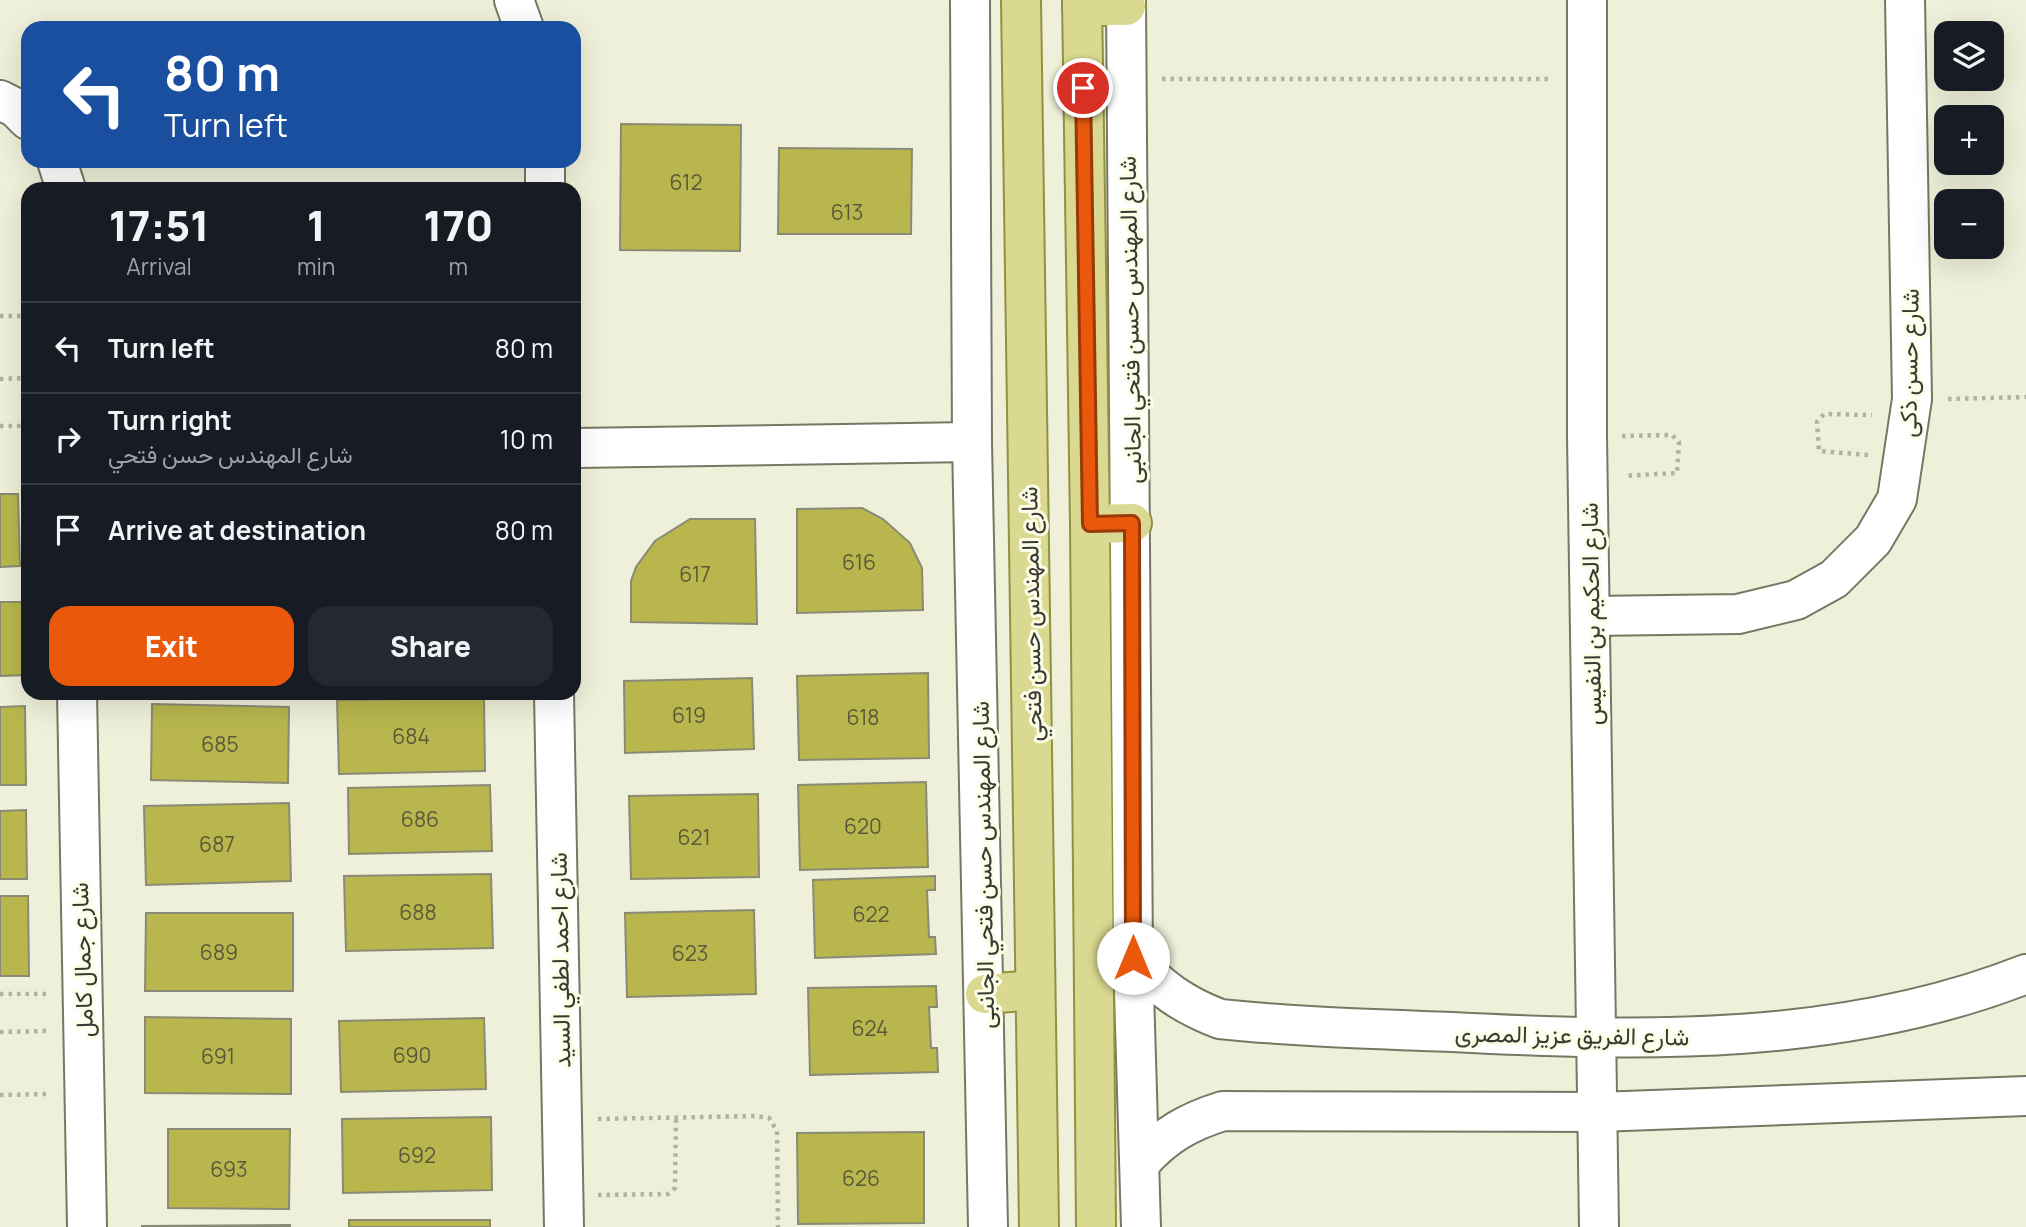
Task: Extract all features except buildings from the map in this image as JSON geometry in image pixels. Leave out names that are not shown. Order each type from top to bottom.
[{"type":"main road","name":"شارع المهندس حسن فتحي","points":[[1021,0],[1039,1227]]},
{"type":"main road","points":[[1096,1227],[1082,3],[1126,3]]},
{"type":"main road","points":[[1090,524],[1132,523]]},
{"type":"main road","points":[[985,994],[1035,989]]},
{"type":"street","points":[[514,0],[522,21]]},
{"type":"street","name":"شارع المهندس حسن فتحي الجانبى","points":[[970,0],[972,442],[988,1227]]},
{"type":"street","name":"شارع الحكيم بن النفيس","points":[[1587,0],[1587,436],[1594,1039],[1600,1227]]},
{"type":"street","name":"شارع حسن ذكى","points":[[1591,616],[1738,614],[1796,600],[1834,579],[1873,541],[1897,499],[1911,408],[1905,0]]},
{"type":"street","name":"شارع المهندس حسن فتحي الجانبى","points":[[1126,3],[1132,523],[1133,958],[1141,1227]]},
{"type":"street","points":[[0,100],[21,113]]},
{"type":"street","points":[[581,448],[972,442]]},
{"type":"street","name":"شارع جمال كامل","points":[[77,700],[80,993],[84,1031],[87,1227]]},
{"type":"street","name":"شارع احمد لطفي السيد","points":[[554,700],[563,1211]]},
{"type":"street","name":"شارع الفريق عزيز المصرى","points":[[1133,958],[1157,985],[1186,1006],[1220,1019],[1594,1039],[1740,1035],[1856,1023],[1978,992],[2026,974]]},
{"type":"street","points":[[1140,1162],[1163,1138],[1191,1121],[1223,1111],[1598,1112],[2026,1096]]},
{"type":"path","points":[[1126,79],[1589,79]]},
{"type":"path","points":[[0,316],[21,316]]},
{"type":"path","points":[[0,379],[21,378]]},
{"type":"path","points":[[1905,456],[1824,454],[1817,447],[1817,422],[1824,414],[2026,397]]},
{"type":"path","points":[[0,426],[21,426]]},
{"type":"path","points":[[1587,436],[1672,435],[1679,442],[1679,468],[1673,475],[1588,477]]},
{"type":"path","points":[[0,994],[80,993]]},
{"type":"path","points":[[0,1032],[84,1031]]},
{"type":"path","points":[[0,1095],[85,1093]]},
{"type":"path","points":[[563,1211],[668,1194],[675,1188],[677,1180],[676,1117]]},
{"type":"path","points":[[562,1119],[769,1118],[777,1130],[778,1227]]},
{"type":"route","points":[[1083,88],[1090,524],[1132,523],[1133,958]]}]
